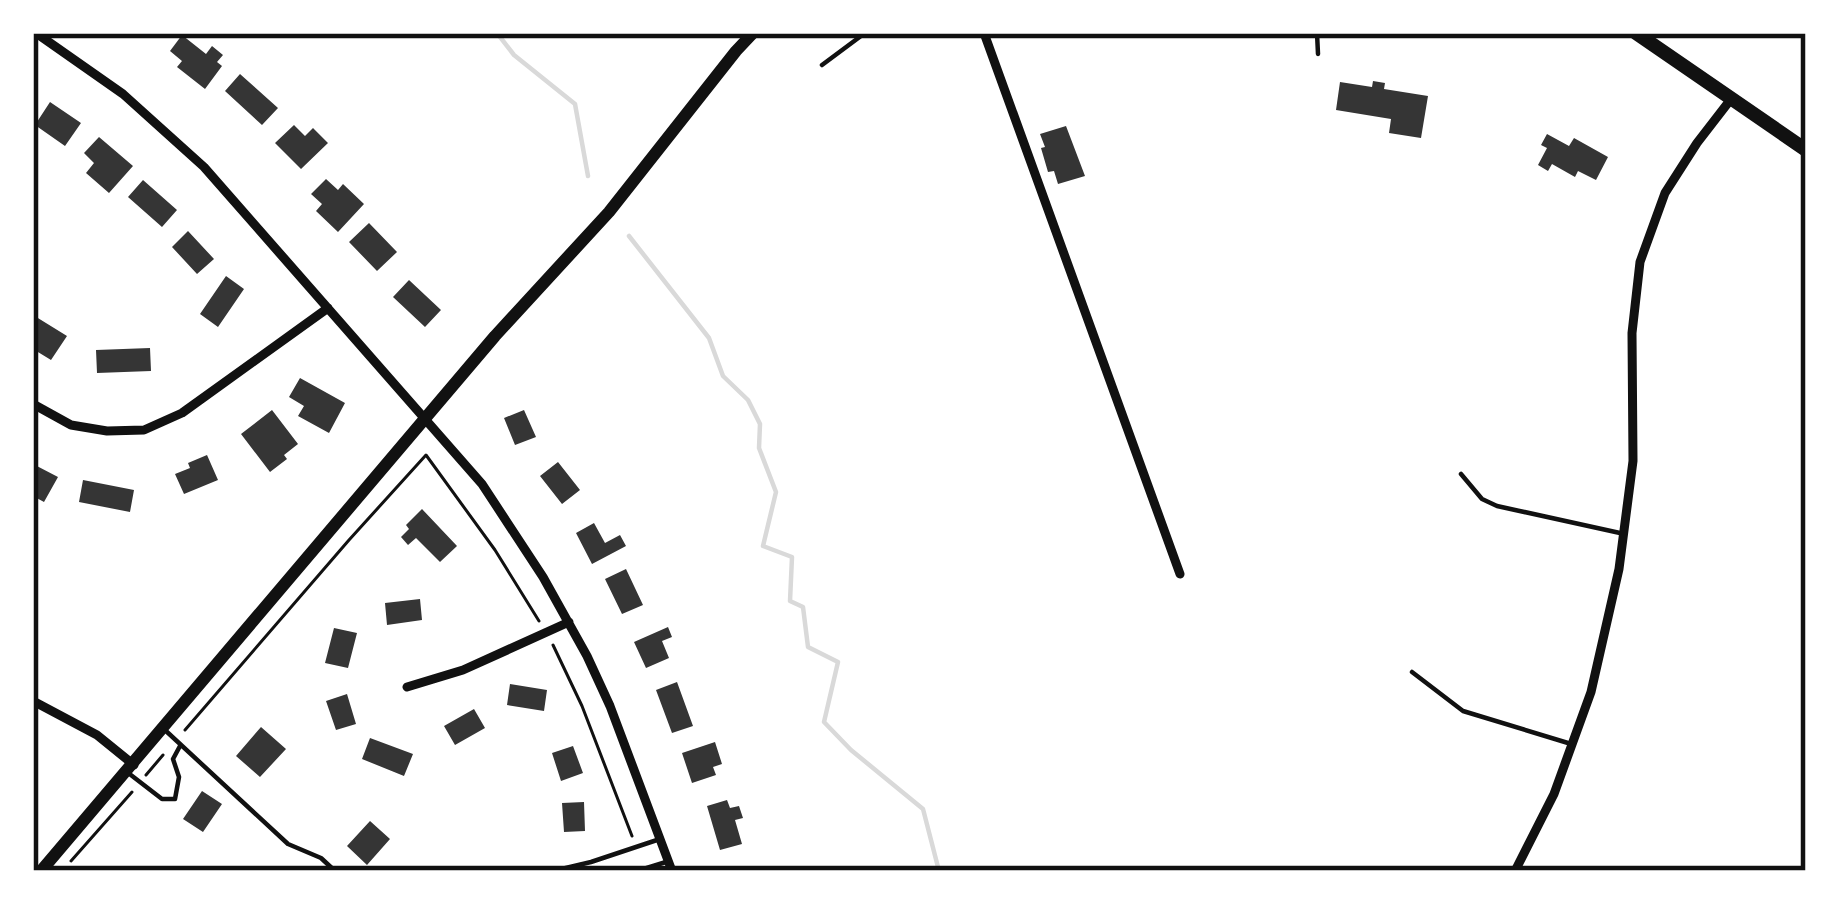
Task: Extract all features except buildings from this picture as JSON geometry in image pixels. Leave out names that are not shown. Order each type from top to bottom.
[{"type":"main road","points":[[1636,33],[1806,150]]},
{"type":"street","points":[[36,33],[123,94],[205,167],[482,484],[543,577],[610,706],[670,866]]},
{"type":"street","points":[[41,871],[495,337],[609,212],[753,33]]},
{"type":"street","points":[[984,33],[1180,574]]},
{"type":"street","points":[[1515,871],[1554,794],[1591,692],[1619,569],[1633,461],[1632,334],[1640,262],[1665,193],[1731,99]]},
{"type":"street","points":[[33,404],[71,425],[144,430],[182,413],[328,308]]},
{"type":"street","points":[[407,686],[463,670],[568,622]]},
{"type":"street","points":[[33,701],[97,735],[130,769]]},
{"type":"lane","points":[[822,65],[865,33]]},
{"type":"lane","points":[[1317,33],[1318,54]]},
{"type":"lane","points":[[1461,474],[1482,499],[1497,506],[1624,533]]},
{"type":"lane","points":[[1412,672],[1463,711],[1572,744]]},
{"type":"lane","points":[[162,727],[288,844],[321,858],[335,871]]},
{"type":"lane","points":[[130,769],[139,783],[162,799],[175,799],[179,777],[172,759],[177,743]]},
{"type":"lane","points":[[553,871],[660,839]]},
{"type":"lane","points":[[637,871],[670,866]]},
{"type":"path","points":[[62,871],[426,455],[495,550],[546,633],[581,706],[637,848]]},
{"type":"waterway","points":[[497,33],[514,55],[575,104],[588,176]]},
{"type":"waterway","points":[[629,236],[709,338],[723,376],[748,400],[760,424],[759,448],[776,492],[763,546],[792,557],[790,601],[803,607],[808,647],[838,662],[824,722],[923,809],[939,871]]}]
